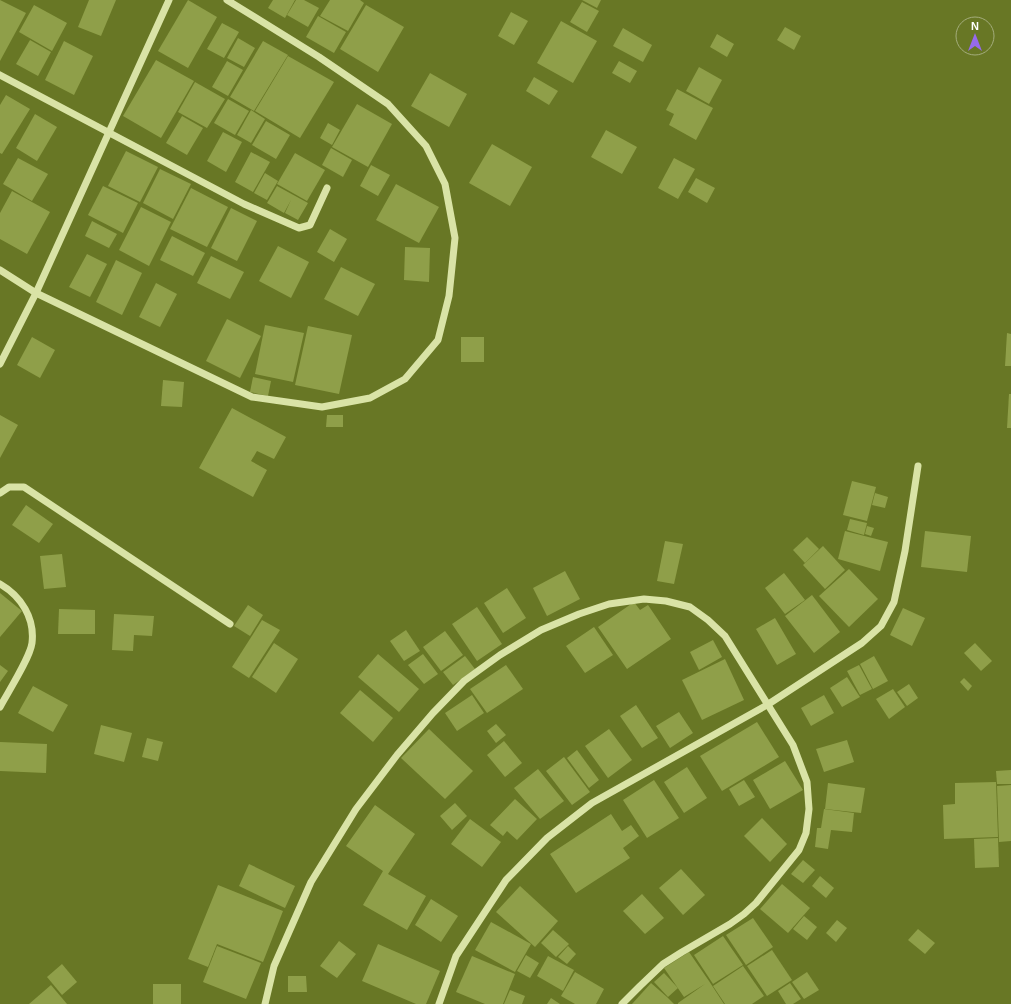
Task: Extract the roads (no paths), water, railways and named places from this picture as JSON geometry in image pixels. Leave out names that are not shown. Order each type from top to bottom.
[{"type":"street","points":[[0,364],[36,293],[169,0]]},
{"type":"street","points":[[0,270],[36,293],[252,397],[322,407],[370,398],[405,379],[438,340],[449,296],[455,238],[445,184],[426,146],[388,104],[319,56],[227,0]]},
{"type":"street","points":[[0,75],[244,204],[299,228],[310,226],[327,188]]},
{"type":"street","points":[[439,1004],[456,956],[506,880],[547,838],[592,803],[767,705],[862,643],[880,626],[894,602],[906,551],[918,466]]},
{"type":"street","points":[[0,494],[9,487],[24,487],[230,624]]},
{"type":"street","points":[[0,584],[15,595],[26,608],[31,626],[32,644],[0,707]]},
{"type":"street","points":[[264,1004],[274,966],[311,882],[356,809],[397,755],[432,713],[464,681],[500,654],[541,630],[579,614],[609,604],[644,599],[666,601],[690,607],[708,620],[725,636],[792,745],[807,782],[809,809],[806,833],[799,850],[756,903],[744,914],[663,964],[622,1004]]}]
